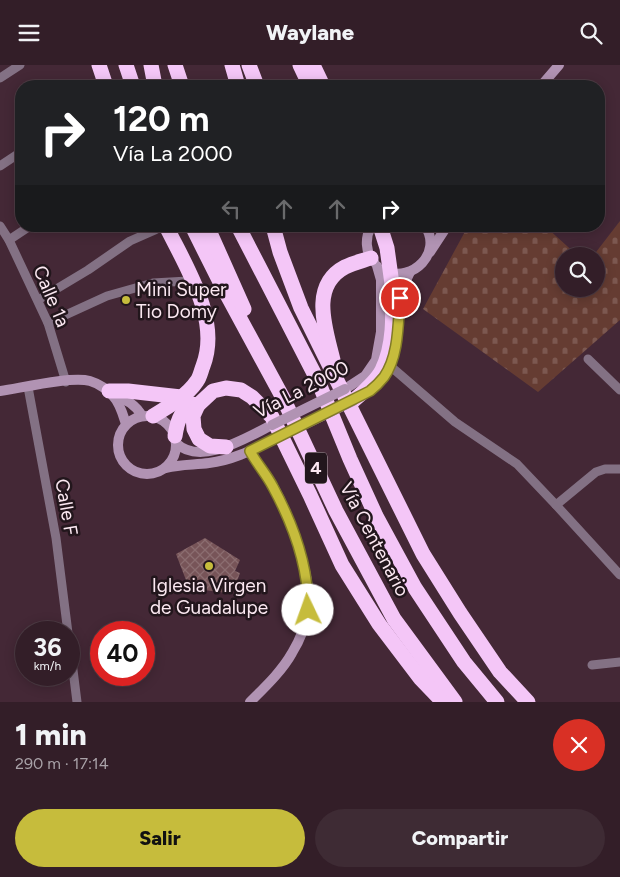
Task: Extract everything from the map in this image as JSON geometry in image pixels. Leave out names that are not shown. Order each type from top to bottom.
[{"type":"highway","points":[[99,65],[104,80]]},
{"type":"highway","points":[[126,65],[131,80]]},
{"type":"highway","points":[[150,65],[154,80]]},
{"type":"highway","points":[[175,65],[180,80]]},
{"type":"highway","points":[[232,65],[236,80]]},
{"type":"highway","points":[[248,65],[254,80]]},
{"type":"highway","points":[[300,65],[307,80]]},
{"type":"highway","points":[[313,65],[320,80]]},
{"type":"highway","points":[[147,416],[169,407],[198,380],[207,357],[209,338],[202,305],[162,232]]},
{"type":"highway","name":"Vía Centenario","points":[[195,232],[219,281],[283,398],[336,511],[394,619],[455,702]]},
{"type":"highway","points":[[209,232],[283,398]]},
{"type":"highway","points":[[241,232],[318,381],[376,516],[411,580],[464,662],[497,702]]},
{"type":"highway","name":"Vía Centenario","points":[[275,232],[301,308],[345,391],[423,555],[500,672],[528,702]]},
{"type":"highway","points":[[374,262],[343,268],[330,280],[325,291],[322,306],[323,318],[345,391],[382,371],[390,348],[393,308],[392,284],[387,248],[382,232]]},
{"type":"highway","points":[[226,447],[210,446],[199,439],[194,429],[192,415],[198,405],[213,391],[226,388],[241,390],[252,397],[272,417],[342,565],[379,624],[420,678],[443,702]]},
{"type":"highway","points":[[111,394],[128,391],[181,397]]},
{"type":"highway","points":[[175,439],[177,420],[184,409],[190,404],[198,405]]},
{"type":"street","points":[[0,78],[20,65]]},
{"type":"street","points":[[546,80],[559,65]]},
{"type":"street","points":[[0,166],[15,156]]},
{"type":"street","name":"Calle 1a","points":[[0,226],[9,240],[48,323],[66,382]]},
{"type":"street","points":[[9,240],[21,232]]},
{"type":"street","points":[[38,300],[88,270],[130,241],[151,232]]},
{"type":"street","name":"Vía La 2000","points":[[166,468],[230,459],[250,451],[278,437],[365,376],[376,360],[381,333],[381,280],[367,249],[367,239],[370,232]]},
{"type":"street","points":[[427,232],[430,242],[428,254]]},
{"type":"street","points":[[374,262],[387,273],[398,275],[410,273],[421,265],[443,232]]},
{"type":"street","name":"Vía La 2000","points":[[175,439],[187,451],[196,453],[226,447],[345,391],[370,391],[384,376],[389,365],[396,341],[400,298],[410,273]]},
{"type":"street","points":[[48,323],[108,296],[154,283],[188,281]]},
{"type":"street","points":[[588,359],[620,390]]},
{"type":"street","points":[[389,365],[455,421],[517,464],[620,575]]},
{"type":"street","points":[[0,391],[66,382],[90,381],[111,394],[123,398],[147,416],[162,420],[170,427],[175,439],[175,452],[172,461],[166,468],[157,473],[147,475],[129,469],[122,461],[118,452],[120,432],[126,424],[147,416]]},
{"type":"street","name":"Calle F","points":[[28,387],[56,538],[66,621]]},
{"type":"street","points":[[111,394],[126,424]]},
{"type":"street","points":[[250,451],[284,508],[303,565],[309,593],[308,610],[302,632],[292,653],[250,702]]},
{"type":"street","points":[[556,505],[596,472],[605,469],[620,469]]},
{"type":"street","points":[[592,665],[620,662]]},
{"type":"street","points":[[75,686],[77,702]]},
{"type":"green space","points":[[620,221],[620,320],[538,392],[423,309],[465,232],[552,232],[568,247],[555,247],[555,297],[605,297],[605,247],[600,247]]},
{"type":"building","name":"Iglesia Virgen de Guadalupe","points":[[205,538],[240,560],[235,571],[240,573],[236,584],[231,583],[227,593],[189,588],[176,554]]},
{"type":"place","name":"Mini Super Tio Domy","points":[[126,300]]},
{"type":"place","name":"Iglesia Virgen de Guadalupe","points":[[209,566]]},
{"type":"route","points":[[308,610],[309,593],[305,574],[284,508],[250,451],[370,391],[384,376],[392,359],[396,341],[400,298]]}]
